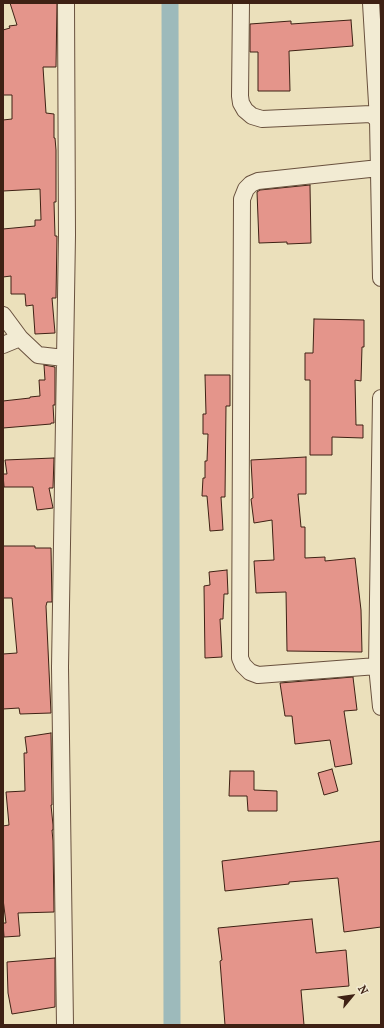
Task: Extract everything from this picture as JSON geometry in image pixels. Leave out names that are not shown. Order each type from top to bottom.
[{"type":"street","points":[[65,1025],[60,675],[67,235],[66,3]]},
{"type":"street","points":[[241,3],[240,96],[245,110],[252,116],[262,119],[371,114],[380,120]]},
{"type":"street","points":[[375,4],[380,120],[379,168],[381,278]]},
{"type":"street","points":[[377,666],[258,675],[250,672],[243,665],[240,658],[242,198],[246,189],[258,180],[379,168]]},
{"type":"street","points":[[3,315],[20,338],[38,355],[64,358]]},
{"type":"street","points":[[3,345],[20,338]]},
{"type":"street","points":[[381,398],[380,600],[377,666],[381,707]]},
{"type":"building","points":[[10,3],[57,3],[56,67],[43,67],[46,113],[54,114],[54,138],[56,150],[56,202],[54,202],[55,236],[57,236],[56,298],[52,298],[55,333],[35,334],[33,305],[26,306],[25,294],[11,294],[11,276],[3,277],[3,229],[35,226],[35,220],[41,220],[40,189],[3,191],[3,120],[12,119],[12,95],[3,95],[3,30],[10,28],[9,26],[17,25]]},
{"type":"building","points":[[351,20],[353,46],[289,51],[290,91],[258,91],[258,52],[250,52],[250,24],[291,21],[291,24]]},
{"type":"building","points":[[310,185],[311,243],[259,243],[257,192],[260,190]]},
{"type":"building","points":[[314,319],[364,320],[364,347],[362,347],[361,381],[355,380],[356,425],[363,425],[363,438],[332,437],[332,455],[310,455],[310,380],[305,380],[305,353],[313,353]]},
{"type":"building","points":[[44,365],[55,367],[55,405],[53,405],[54,423],[3,428],[3,401],[40,396],[39,380],[45,380]]},
{"type":"building","points":[[205,375],[230,375],[230,406],[226,406],[225,497],[221,497],[223,530],[210,531],[207,496],[202,496],[203,478],[205,478],[205,461],[207,461],[208,434],[203,434],[203,414],[206,414]]},
{"type":"building","points":[[306,457],[306,494],[298,494],[301,527],[305,527],[305,558],[325,557],[325,561],[355,558],[361,610],[362,652],[287,651],[286,592],[256,593],[254,561],[274,560],[272,520],[254,523],[251,499],[253,498],[251,460]]},
{"type":"building","points":[[54,458],[53,488],[49,488],[53,508],[37,510],[33,487],[4,487],[3,474],[7,474],[5,460]]},
{"type":"building","points":[[3,546],[35,546],[35,548],[51,548],[52,602],[47,602],[46,606],[51,713],[20,714],[19,708],[3,709],[3,654],[17,653],[12,598],[3,598]]},
{"type":"building","points":[[227,570],[228,594],[224,594],[223,619],[220,619],[222,657],[205,658],[204,586],[210,585],[209,572]]},
{"type":"building","points":[[353,677],[357,710],[344,711],[352,764],[335,767],[330,740],[295,744],[292,716],[285,716],[280,683]]},
{"type":"building","points":[[51,733],[51,805],[53,825],[54,912],[18,913],[20,936],[4,937],[3,923],[6,923],[3,899],[3,826],[9,825],[6,792],[25,791],[24,753],[27,753],[25,737]]},
{"type":"building","points":[[332,769],[338,791],[324,795],[318,773]]},
{"type":"building","points":[[230,771],[254,771],[254,790],[277,791],[277,811],[248,811],[247,796],[229,796]]},
{"type":"building","points":[[381,841],[381,927],[344,932],[338,878],[289,882],[289,884],[225,891],[222,861]]},
{"type":"building","points":[[312,919],[316,953],[346,950],[349,986],[301,990],[304,1025],[225,1025],[220,961],[222,960],[218,928]]},
{"type":"building","points":[[55,958],[55,1007],[12,1014],[8,993],[7,962]]},
{"type":"waterway","points":[[170,3],[172,1025]]}]
